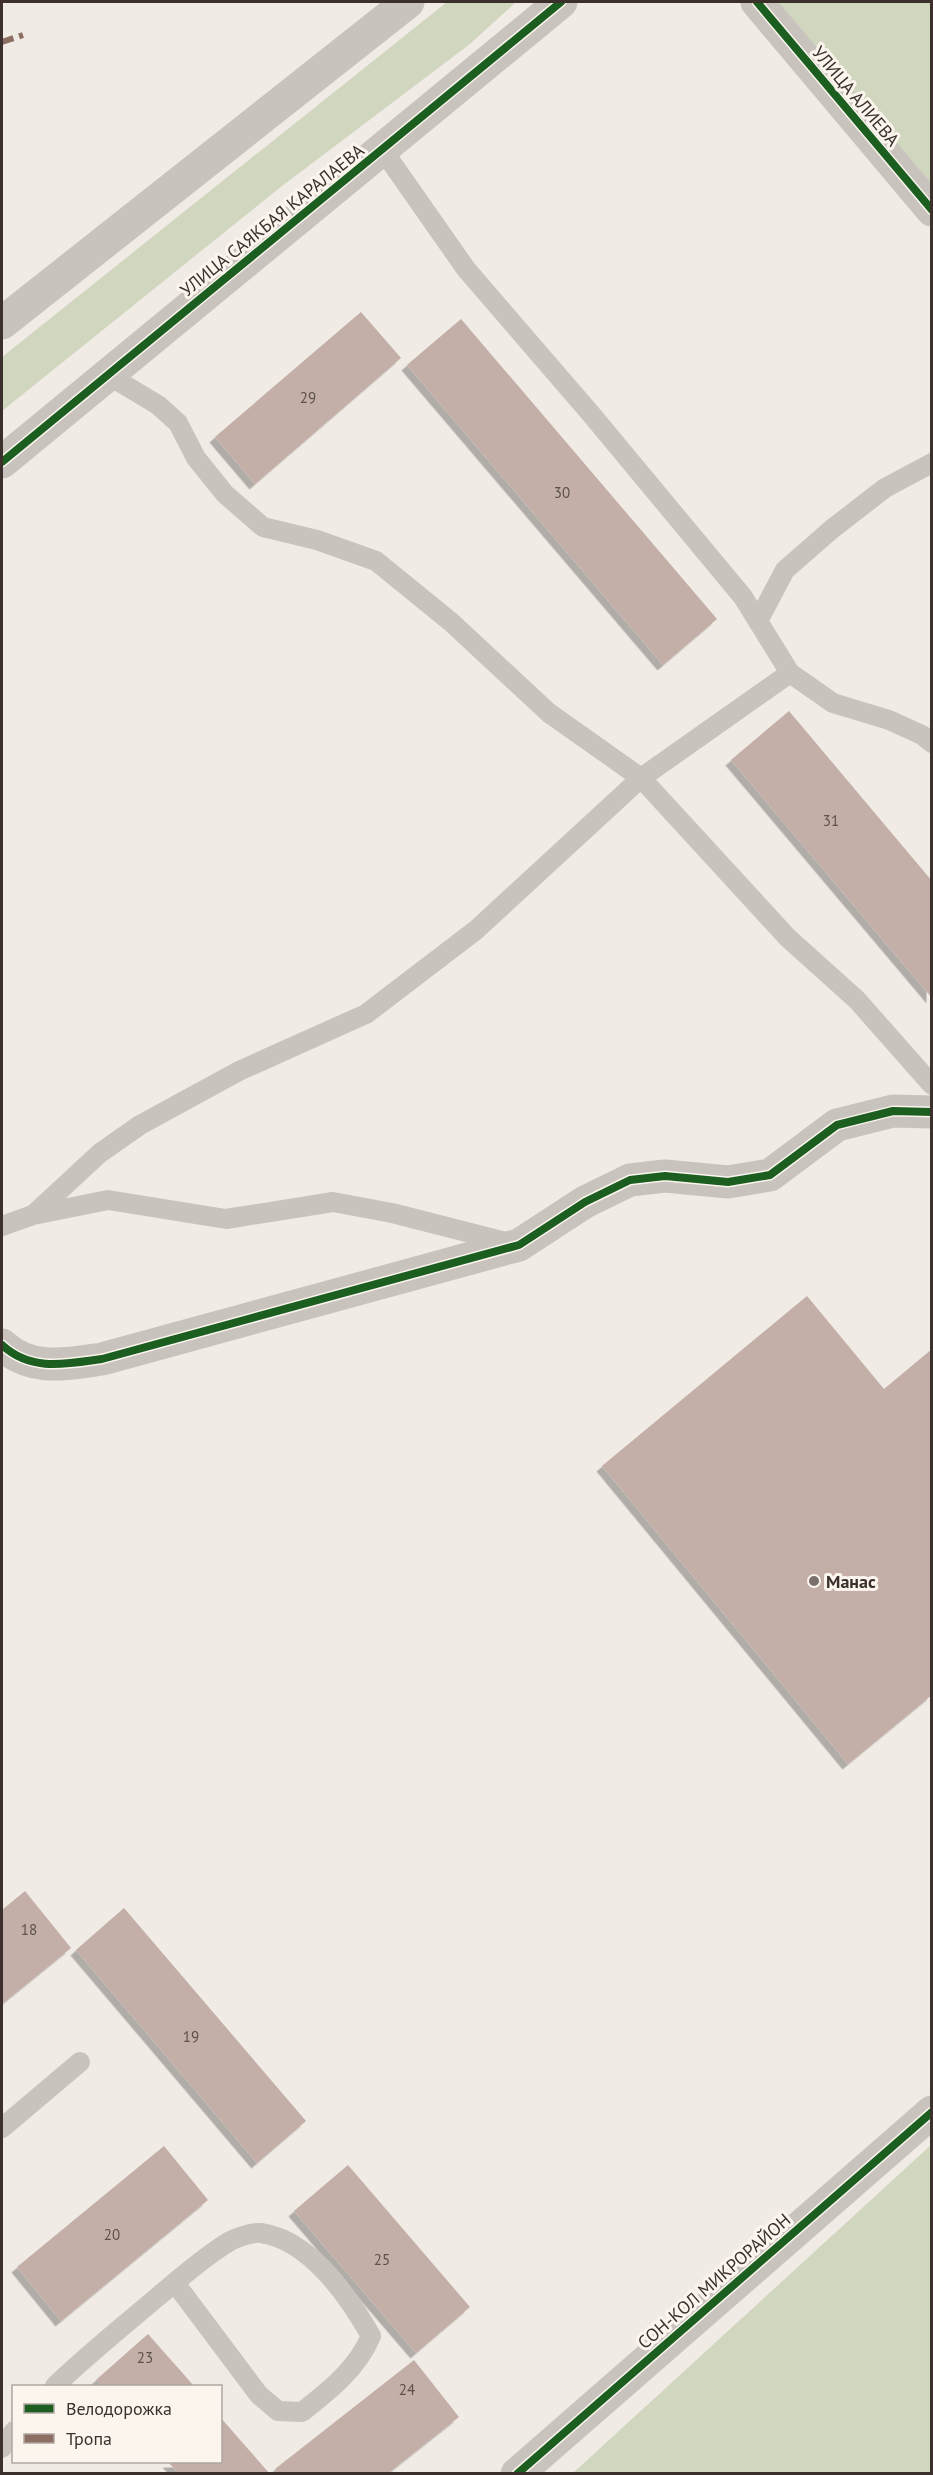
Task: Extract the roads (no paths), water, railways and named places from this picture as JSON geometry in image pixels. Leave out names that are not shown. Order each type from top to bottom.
[{"type":"street","points":[[2,324],[408,2]]},
{"type":"street","name":"УЛИЦА САЯКБАЯ КАРАЛАЕВА","points":[[2,462],[561,2]]},
{"type":"street","name":"УЛИЦА АЛИЕВА","points":[[757,2],[932,210]]},
{"type":"street","points":[[2,1345],[13,1356],[51,1366],[102,1359],[519,1245],[585,1202],[630,1180],[665,1176],[728,1182],[770,1175],[837,1125],[893,1111],[932,1112]]},
{"type":"street","name":"СОН-КОЛ МИКРОРАЙОН","points":[[517,2474],[932,2112]]},
{"type":"lane","points":[[382,149],[466,269],[591,414],[743,597],[790,673],[833,703],[889,720],[922,735],[932,743]]},
{"type":"lane","points":[[108,375],[158,405],[178,423],[196,458],[225,494],[263,527],[317,540],[376,561],[451,622],[549,713],[641,778],[788,938],[857,1000],[932,1085]]},
{"type":"lane","points":[[758,621],[785,570],[832,529],[885,488],[932,463]]},
{"type":"lane","points":[[33,1215],[100,1153],[140,1125],[239,1071],[366,1014],[476,930],[641,778],[790,673]]},
{"type":"lane","points":[[2,1226],[33,1215],[108,1200],[226,1219],[333,1202],[392,1213],[519,1245]]},
{"type":"lane","points":[[2,2128],[80,2062]]},
{"type":"lane","points":[[56,2385],[82,2360],[175,2283],[228,2241],[259,2233],[287,2240],[318,2265],[353,2303],[371,2336],[362,2356],[333,2388],[302,2412],[278,2411],[259,2395],[175,2283]]},
{"type":"lane","points":[[2,2448],[12,2434]]},
{"type":"place","name":"Манас","points":[[814,1581]]}]
